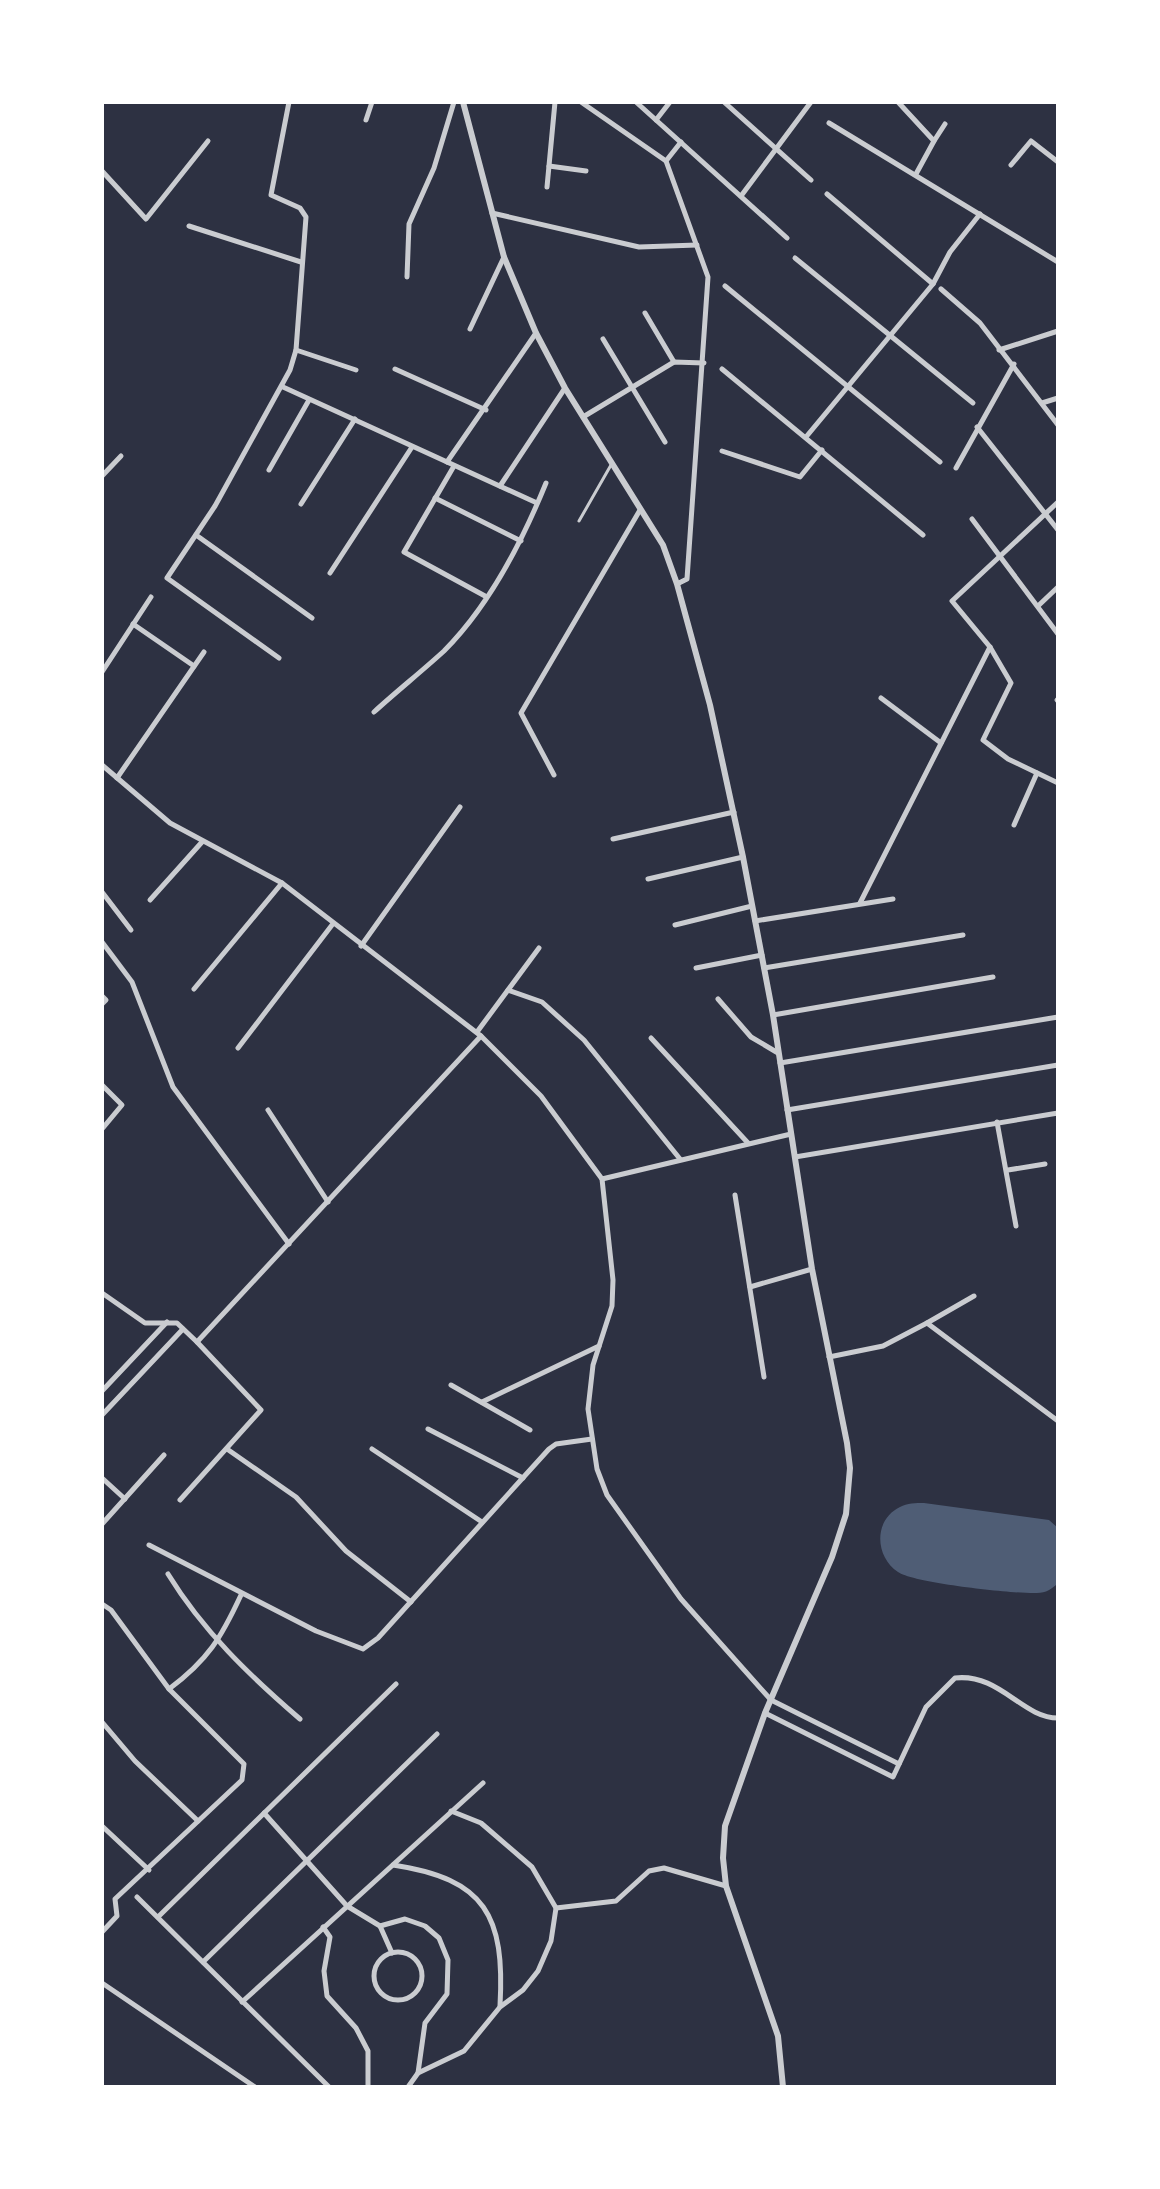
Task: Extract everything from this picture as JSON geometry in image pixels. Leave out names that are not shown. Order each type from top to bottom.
[{"type":"street","points":[[279,658],[167,578],[196,535],[283,387],[296,350],[306,217],[300,208],[271,195],[289,102]]},
{"type":"street","points":[[366,120],[372,102]]},
{"type":"street","points":[[407,277],[409,224],[434,168],[454,102]]},
{"type":"street","points":[[463,102],[504,257],[536,333],[565,388],[663,545],[677,584],[743,857],[773,1015],[812,1269],[850,1468],[846,1514],[828,1569],[765,1713],[725,1826],[723,1858],[726,1886],[778,2036],[783,2087]]},
{"type":"street","points":[[547,187],[555,102]]},
{"type":"street","points":[[581,102],[666,161],[708,277],[687,579],[677,584]]},
{"type":"street","points":[[636,102],[787,238]]},
{"type":"street","points":[[656,120],[670,102]]},
{"type":"street","points":[[724,102],[811,180]]},
{"type":"street","points":[[741,197],[811,102]]},
{"type":"street","points":[[898,102],[934,141]]},
{"type":"street","points":[[829,123],[1058,262]]},
{"type":"street","points":[[916,174],[945,124]]},
{"type":"street","points":[[102,171],[146,219],[208,141]]},
{"type":"street","points":[[1011,165],[1031,141],[1058,162]]},
{"type":"street","points":[[666,161],[681,142]]},
{"type":"street","points":[[549,166],[586,171]]},
{"type":"street","points":[[827,194],[933,284]]},
{"type":"street","points":[[492,213],[639,247],[697,245]]},
{"type":"street","points":[[806,437],[933,284],[950,252],[980,214]]},
{"type":"street","points":[[189,226],[301,262]]},
{"type":"street","points":[[470,329],[504,257]]},
{"type":"street","points":[[795,258],[973,403]]},
{"type":"street","points":[[725,286],[940,462]]},
{"type":"street","points":[[941,289],[980,323],[998,351],[1014,364],[1058,425]]},
{"type":"street","points":[[645,313],[674,362]]},
{"type":"street","points":[[998,351],[1058,331]]},
{"type":"street","points":[[447,462],[486,410],[536,333]]},
{"type":"street","points":[[603,339],[665,442]]},
{"type":"street","points":[[296,350],[356,370]]},
{"type":"street","points":[[583,417],[674,362],[704,363]]},
{"type":"street","points":[[956,468],[1014,364]]},
{"type":"street","points":[[395,369],[486,410]]},
{"type":"street","points":[[722,369],[923,535]]},
{"type":"street","points":[[283,387],[537,503]]},
{"type":"street","points":[[500,486],[565,388]]},
{"type":"street","points":[[1042,403],[1058,398]]},
{"type":"street","points":[[269,470],[309,400]]},
{"type":"street","points":[[301,504],[355,419]]},
{"type":"street","points":[[977,427],[1058,530]]},
{"type":"street","points":[[330,573],[412,447]]},
{"type":"street","points":[[722,451],[800,477],[822,450]]},
{"type":"street","points":[[102,476],[121,456]]},
{"type":"street","points":[[454,466],[404,552],[485,596]]},
{"type":"street","points":[[374,712],[446,649],[521,541],[546,483]]},
{"type":"street","points":[[435,498],[521,541]]},
{"type":"street","points":[[1058,502],[952,601],[990,647],[1011,683],[983,740],[1058,783]]},
{"type":"street","points":[[554,775],[522,719],[523,708],[640,510]]},
{"type":"street","points":[[972,519],[1058,634]]},
{"type":"street","points":[[196,535],[312,618]]},
{"type":"street","points":[[1038,606],[1058,587]]},
{"type":"street","points":[[102,672],[151,597]]},
{"type":"street","points":[[133,624],[194,666]]},
{"type":"street","points":[[860,903],[990,647]]},
{"type":"street","points":[[117,778],[204,652]]},
{"type":"street","points":[[881,698],[941,743]]},
{"type":"street","points":[[102,765],[170,823],[282,883],[479,1034],[541,1096],[602,1179],[613,1280],[612,1306],[589,1385],[592,1439],[597,1469],[607,1495],[681,1599],[771,1700],[899,1764]]},
{"type":"street","points":[[1014,825],[1037,773]]},
{"type":"street","points":[[361,946],[460,807]]},
{"type":"street","points":[[613,839],[734,812]]},
{"type":"street","points":[[150,900],[202,842]]},
{"type":"street","points":[[648,879],[743,857]]},
{"type":"street","points":[[194,989],[282,883]]},
{"type":"street","points":[[102,892],[131,930]]},
{"type":"street","points":[[755,921],[893,899]]},
{"type":"street","points":[[675,925],[752,906]]},
{"type":"street","points":[[238,1048],[332,924]]},
{"type":"street","points":[[764,968],[963,935]]},
{"type":"street","points":[[102,942],[132,982],[173,1087],[289,1244]]},
{"type":"street","points":[[197,1342],[479,1034],[539,948]]},
{"type":"street","points":[[696,968],[762,955]]},
{"type":"street","points":[[773,1015],[993,977]]},
{"type":"street","points":[[508,990],[542,1002],[584,1040],[680,1159]]},
{"type":"street","points":[[102,996],[106,1000],[102,1004]]},
{"type":"street","points":[[718,999],[751,1037],[778,1053]]},
{"type":"street","points":[[780,1063],[1058,1017]]},
{"type":"street","points":[[651,1038],[748,1143]]},
{"type":"street","points":[[787,1110],[1058,1065]]},
{"type":"street","points":[[102,1085],[122,1105],[102,1129]]},
{"type":"street","points":[[268,1110],[328,1202]]},
{"type":"street","points":[[795,1157],[1058,1113]]},
{"type":"street","points":[[997,1122],[1016,1226]]},
{"type":"street","points":[[602,1179],[791,1134]]},
{"type":"street","points":[[1008,1170],[1045,1164]]},
{"type":"street","points":[[735,1195],[764,1377]]},
{"type":"street","points":[[750,1287],[812,1269]]},
{"type":"street","points":[[102,1293],[145,1323],[168,1322],[183,1329],[261,1410],[180,1500]]},
{"type":"street","points":[[829,1357],[883,1346],[974,1296]]},
{"type":"street","points":[[102,1391],[168,1322]]},
{"type":"street","points":[[927,1323],[1058,1421]]},
{"type":"street","points":[[102,1415],[183,1329]]},
{"type":"street","points":[[482,1402],[600,1346]]},
{"type":"street","points":[[451,1385],[530,1430]]},
{"type":"street","points":[[428,1429],[523,1478]]},
{"type":"street","points":[[149,1545],[241,1595],[352,1647],[363,1649],[378,1638],[556,1444],[592,1439]]},
{"type":"street","points":[[227,1449],[296,1497],[346,1551],[411,1602]]},
{"type":"street","points":[[372,1449],[482,1522]]},
{"type":"street","points":[[102,1524],[164,1455]]},
{"type":"street","points":[[102,1478],[125,1499]]},
{"type":"street","points":[[168,1574],[188,1607],[218,1643],[300,1719]]},
{"type":"street","points":[[169,1689],[197,1668],[218,1643],[241,1595]]},
{"type":"street","points":[[102,1604],[111,1610],[169,1689],[244,1764],[242,1780],[115,1899],[117,1916],[102,1932]]},
{"type":"street","points":[[765,1713],[893,1777],[926,1707],[955,1678],[989,1681],[1039,1712],[1058,1718]]},
{"type":"street","points":[[158,1917],[396,1684]]},
{"type":"street","points":[[102,1722],[135,1761],[198,1821]]},
{"type":"street","points":[[203,1962],[437,1734]]},
{"type":"street","points":[[242,2002],[483,1783]]},
{"type":"street","points":[[418,2073],[464,2051],[500,2007],[523,1990],[538,1971],[551,1941],[556,1908],[532,1867],[506,1842],[481,1823],[451,1811]]},
{"type":"street","points":[[264,1813],[347,1906],[380,1926],[392,1953]]},
{"type":"street","points":[[102,1826],[149,1870]]},
{"type":"street","points":[[392,1865],[430,1871],[460,1884],[483,1907],[501,1943],[500,2007]]},
{"type":"street","points":[[556,1908],[616,1901],[649,1871],[664,1868],[726,1886]]},
{"type":"street","points":[[137,1897],[329,2087]]},
{"type":"street","points":[[380,1926],[405,1919],[425,1926],[439,1938],[448,1960],[447,1994],[425,2023],[418,2073],[408,2087]]},
{"type":"street","points":[[323,1927],[330,1937],[324,1971],[327,1996],[356,2028],[368,2051],[368,2087]]},
{"type":"street","points":[[392,1953],[410,1955],[421,1969],[420,1985],[404,2000],[388,1998],[374,1981],[377,1964],[392,1953]]},
{"type":"street","points":[[102,1983],[255,2087]]},
{"type":"lane","points":[[579,521],[612,464]]},
{"type":"water","points":[[924,1503],[1049,1520],[1058,1528],[1058,1583],[1040,1593],[1008,1592],[943,1584],[898,1572],[890,1565],[881,1548],[881,1529],[891,1513],[900,1507]]}]
